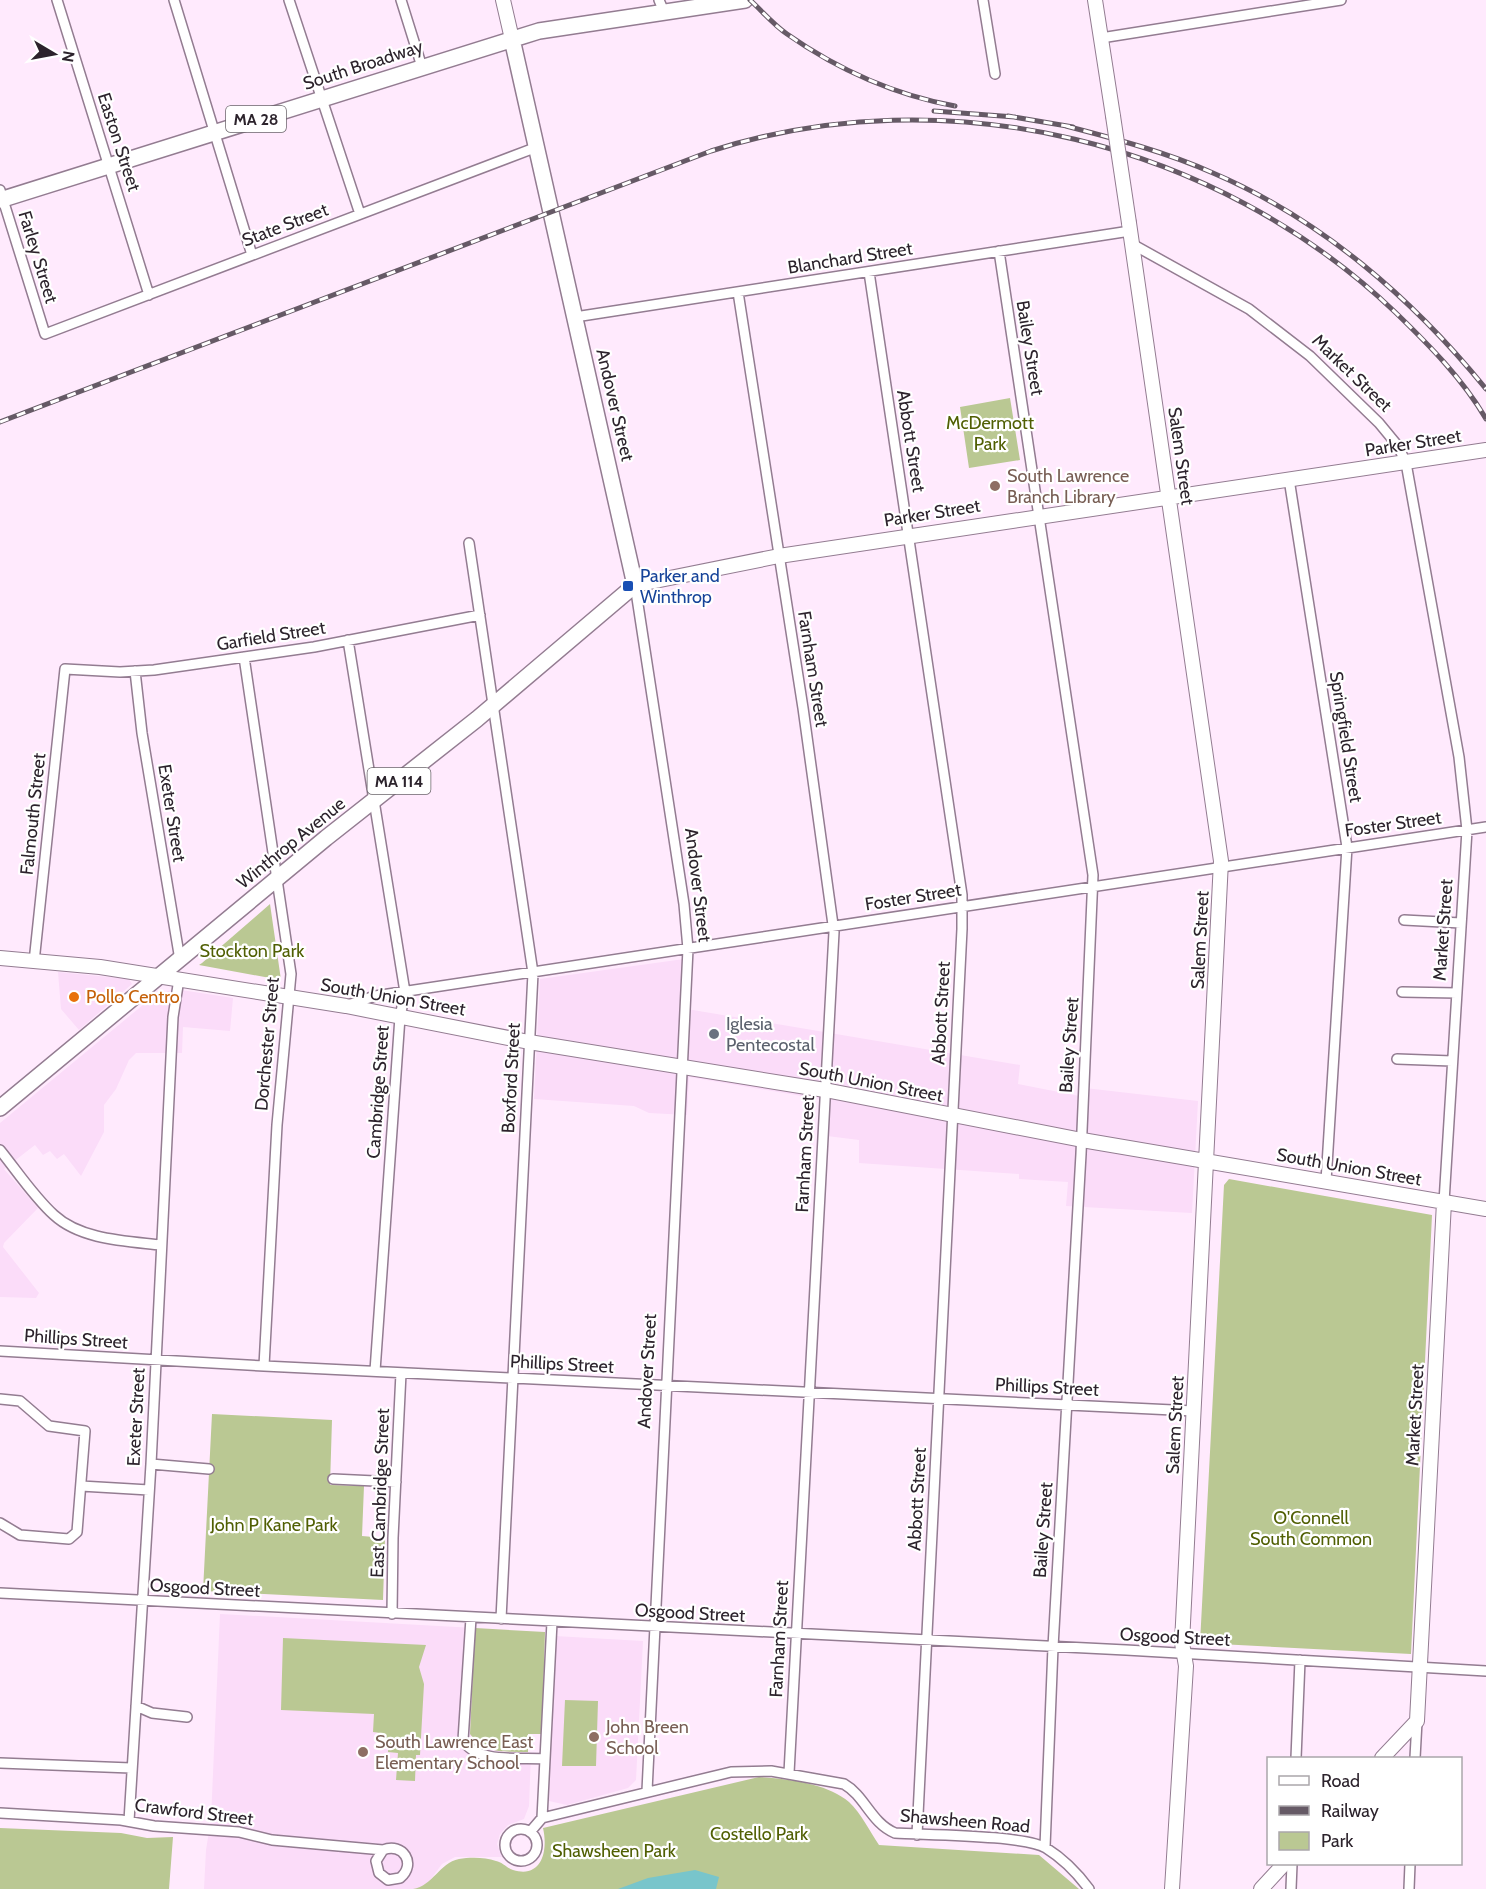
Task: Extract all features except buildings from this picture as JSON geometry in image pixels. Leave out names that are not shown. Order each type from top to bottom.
[{"type":"main road","name":"Andover Street","points":[[503,0],[635,585]]},
{"type":"main road","name":"South Broadway","points":[[1,196],[110,165],[512,39],[661,6],[745,0]]},
{"type":"main road","name":"Salem Street","points":[[1095,0],[1221,867],[1182,1653],[1186,1666],[1172,1889]]},
{"type":"main road","name":"Parker Street","points":[[635,585],[779,556],[908,535],[1486,450]]},
{"type":"main road","name":"Winthrop Avenue","points":[[0,1108],[278,878],[493,706],[635,585]]},
{"type":"main road","name":"South Union Street","points":[[0,958],[100,967],[346,1006],[529,1042],[683,1069],[825,1090],[1082,1140],[1486,1209]]},
{"type":"main road","name":"Market Street","points":[[1417,1721],[1444,1202]]},
{"type":"main road","points":[[1383,1757],[1417,1721]]},
{"type":"main road","points":[[1261,1889],[1282,1865]]},
{"type":"street","name":"Easton Street","points":[[57,0],[149,294]]},
{"type":"street","points":[[174,0],[252,255]]},
{"type":"street","points":[[288,0],[360,214]]},
{"type":"street","points":[[402,0],[422,67]]},
{"type":"street","points":[[983,0],[995,74]]},
{"type":"street","points":[[1101,38],[1316,2],[1341,0]]},
{"type":"street","name":"State Street","points":[[45,334],[537,147]]},
{"type":"street","name":"Farley Street","points":[[1,196],[45,334]]},
{"type":"street","name":"Blanchard Street","points":[[575,317],[999,251],[1130,233]]},
{"type":"street","name":"Market Street","points":[[1130,233],[1249,309],[1310,356],[1379,423],[1398,446],[1406,463],[1459,758],[1467,830],[1444,1202]]},
{"type":"street","name":"Bailey Street","points":[[999,251],[1093,875],[1082,1140],[1053,1647],[1045,1846]]},
{"type":"street","name":"Abbott Street","points":[[869,272],[962,905],[917,1835]]},
{"type":"street","name":"Farnham Street","points":[[738,292],[834,927],[789,1773]]},
{"type":"street","name":"Springfield Street","points":[[1289,479],[1347,847],[1326,1181]]},
{"type":"street","name":"Boxford Street","points":[[469,543],[533,973],[501,1619]]},
{"type":"street","name":"Andover Street","points":[[635,585],[684,904],[688,949],[653,1627],[647,1791]]},
{"type":"street","name":"Garfield Street","points":[[65,669],[135,671],[244,657],[480,615]]},
{"type":"street","name":"Cambridge Street","points":[[348,640],[405,992],[400,1017],[375,1371]]},
{"type":"street","name":"Dorchester Street","points":[[244,657],[291,974],[291,997],[277,1125],[264,1366]]},
{"type":"street","name":"Falmouth Street","points":[[34,962],[65,669]]},
{"type":"street","name":"Exeter Street","points":[[135,671],[142,733],[180,960]]},
{"type":"street","name":"Foster Street","points":[[346,1006],[375,996],[1486,827]]},
{"type":"street","points":[[1404,920],[1461,923]]},
{"type":"street","name":"Exeter Street","points":[[129,1821],[151,1464],[173,1017],[179,979]]},
{"type":"street","points":[[1401,992],[1457,993]]},
{"type":"street","points":[[1397,1059],[1452,1061]]},
{"type":"street","points":[[0,1150],[55,1216],[78,1230],[161,1245]]},
{"type":"street","name":"Phillips Street","points":[[0,1351],[401,1373],[1194,1411]]},
{"type":"street","name":"East Cambridge Street","points":[[392,1614],[401,1373]]},
{"type":"street","points":[[0,1399],[20,1401],[49,1426],[85,1431],[76,1532],[69,1539],[21,1535],[0,1523]]},
{"type":"street","points":[[151,1464],[209,1469]]},
{"type":"street","points":[[333,1479],[396,1482]]},
{"type":"street","points":[[81,1486],[149,1490]]},
{"type":"street","name":"Osgood Street","points":[[0,1593],[1182,1653],[1486,1671]]},
{"type":"street","points":[[471,1618],[463,1740],[472,1751],[487,1755],[545,1759]]},
{"type":"street","points":[[530,1832],[542,1818],[552,1622]]},
{"type":"street","points":[[1296,1757],[1300,1660]]},
{"type":"street","points":[[136,1706],[152,1713],[187,1717]]},
{"type":"street","name":"Market Street","points":[[1415,1757],[1417,1721]]},
{"type":"street","points":[[0,1763],[131,1768]]},
{"type":"street","name":"Shawsheen Road","points":[[542,1818],[731,1772],[789,1773],[844,1784],[852,1788],[886,1829],[917,1835],[995,1839],[1045,1846],[1071,1868],[1089,1889]]},
{"type":"street","name":"Crawford Street","points":[[0,1813],[129,1821],[239,1832],[272,1840],[383,1850]]},
{"type":"street","points":[[1291,1889],[1292,1865]]},
{"type":"street","points":[[1409,1889],[1410,1865]]},
{"type":"shaded area","points":[[684,959],[681,1008],[1020,1065],[1018,1084],[1084,1097],[1085,1088],[1198,1101],[1192,1213],[1066,1206],[1068,1182],[1019,1179],[1019,1174],[859,1163],[859,1140],[827,1136],[831,1101],[689,1077],[687,1115],[649,1113],[634,1106],[534,1099],[540,979]]},
{"type":"shaded area","points":[[58,972],[129,979],[132,984],[79,1030],[61,1009]]},
{"type":"shaded area","points":[[175,989],[233,998],[230,1031],[183,1027],[182,1053],[136,1053],[129,1060],[116,1089],[104,1105],[104,1132],[81,1176],[64,1154],[57,1159],[50,1151],[43,1155],[35,1145],[4,1169],[38,1208],[4,1243],[3,1247],[39,1293],[36,1298],[0,1297],[0,1123],[155,995]]},
{"type":"shaded area","name":"South Lawrence East Elementary School","points":[[220,1614],[475,1628],[499,1751],[531,1753],[529,1806],[524,1819],[508,1825],[500,1834],[497,1844],[502,1857],[455,1857],[442,1864],[425,1887],[413,1889],[204,1889],[206,1850],[211,1819]]},
{"type":"shaded area","name":"John Breen School","points":[[555,1636],[643,1641],[636,1780],[628,1788],[567,1805],[549,1801],[547,1796]]},
{"type":"green space","name":"McDermott Park","points":[[1010,398],[1020,460],[969,468],[960,407]]},
{"type":"green space","name":"Stockton Park","points":[[270,904],[281,980],[199,965],[202,963]]},
{"type":"green space","name":"O'Connell South Common","points":[[1229,1179],[1432,1215],[1411,1654],[1200,1643],[1224,1185]]},
{"type":"green space","name":"John P Kane Park","points":[[212,1414],[332,1420],[330,1485],[364,1486],[362,1536],[385,1538],[383,1600],[203,1591]]},
{"type":"green space","points":[[475,1628],[545,1632],[542,1734],[528,1734],[528,1752],[489,1749],[482,1746],[470,1734]]},
{"type":"green space","points":[[283,1638],[426,1645],[419,1667],[424,1684],[420,1755],[416,1755],[415,1781],[396,1780],[398,1753],[388,1752],[389,1743],[381,1742],[381,1733],[373,1732],[374,1714],[281,1710]]},
{"type":"green space","points":[[565,1700],[598,1701],[596,1766],[562,1766]]},
{"type":"green space","name":"Costello Park","points":[[759,1777],[806,1783],[830,1790],[849,1802],[879,1845],[1039,1855],[1079,1889],[413,1889],[426,1884],[446,1865],[459,1859],[487,1859],[513,1870],[523,1872],[531,1870],[537,1866],[544,1853],[543,1828]]},
{"type":"green space","points":[[0,1828],[121,1833],[147,1838],[173,1837],[169,1889],[0,1889]]},
{"type":"water","points":[[695,1870],[719,1877],[716,1889],[618,1889],[648,1878]]},
{"type":"railway","points":[[750,0],[787,34],[846,69],[889,88],[955,106]]},
{"type":"railway","points":[[934,111],[1015,117]]},
{"type":"railway","points":[[1008,116],[1073,127]]},
{"type":"railway","points":[[0,422],[711,151],[801,129],[892,120],[984,124],[1075,139],[1163,166],[1246,204],[1324,253],[1395,312],[1456,376],[1486,419]]},
{"type":"railway","points":[[1066,126],[1141,146],[1195,165],[1253,192],[1291,214],[1363,264],[1396,293],[1428,324],[1486,389]]},
{"type":"place","name":"South Lawrence Branch Library","points":[[995,486]]},
{"type":"place","name":"Parker and Winthrop","points":[[628,586]]},
{"type":"place","name":"Pollo Centro","points":[[74,997]]},
{"type":"place","name":"Iglesia Pentecostal","points":[[714,1034]]},
{"type":"place","name":"John Breen School","points":[[594,1737]]},
{"type":"place","name":"South Lawrence East Elementary School","points":[[363,1752]]},
{"type":"park label","name":"Shawsheen Park","points":[[614,1851]]}]
